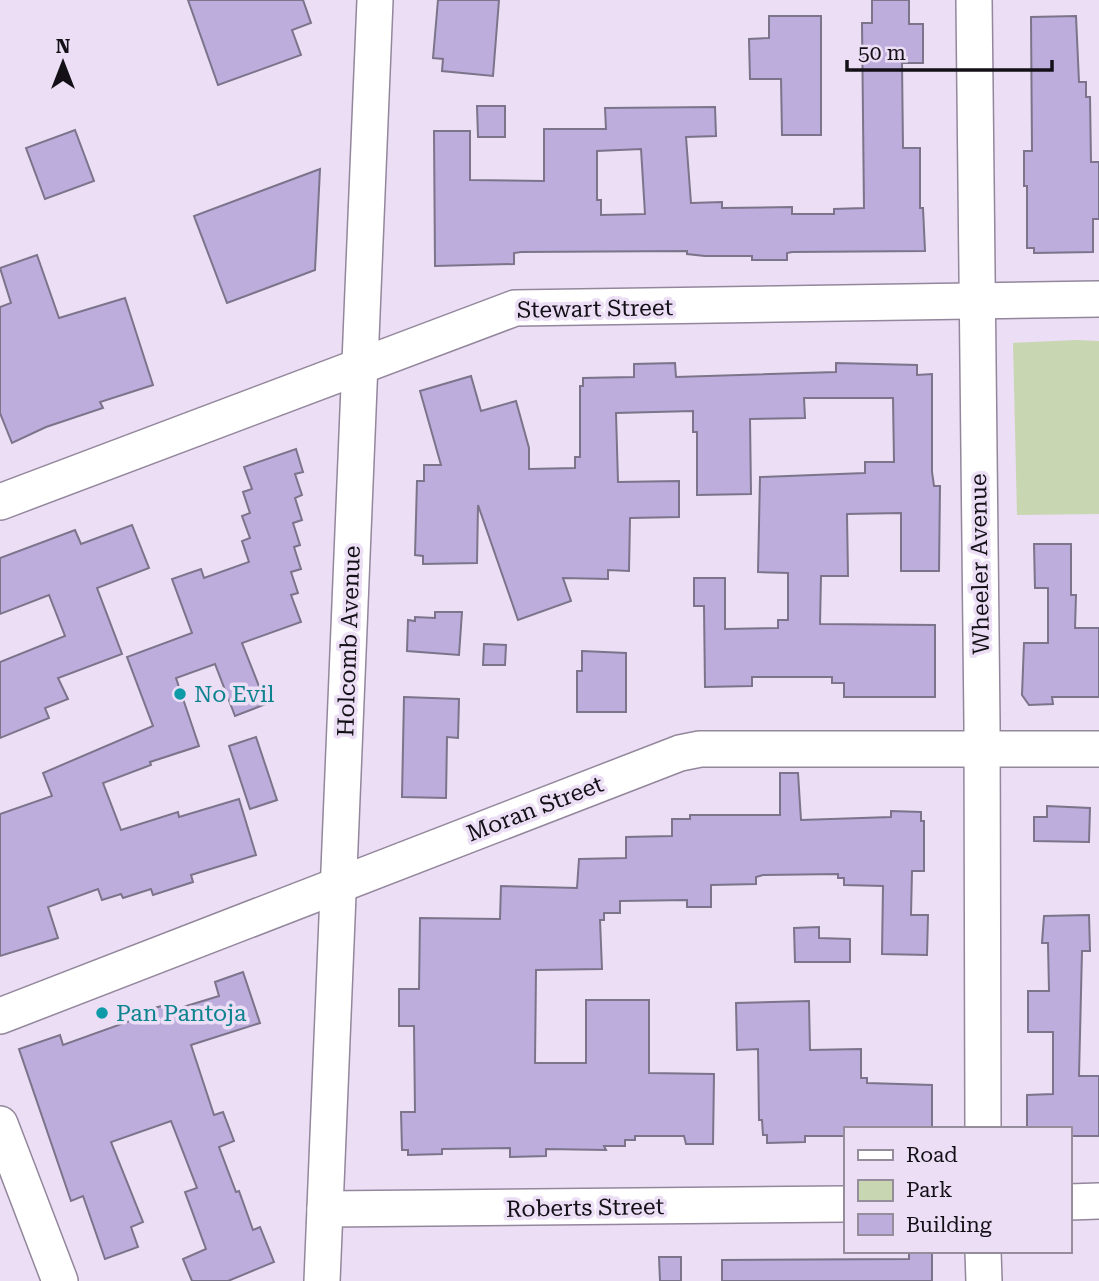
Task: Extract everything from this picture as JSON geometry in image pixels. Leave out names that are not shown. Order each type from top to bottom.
[{"type":"street","name":"Holcomb Avenue","points":[[322,1281],[374,0]]},
{"type":"street","name":"Wheeler Avenue","points":[[974,0],[983,1127]]},
{"type":"street","name":"Stewart Street","points":[[0,502],[516,308],[1099,299]]},
{"type":"street","name":"Moran Street","points":[[0,1016],[680,753],[700,749],[1099,749]]},
{"type":"street","points":[[0,1124],[60,1281]]},
{"type":"street","points":[[1071,1202],[1099,1201]]},
{"type":"street","name":"Roberts Street","points":[[325,1209],[844,1204]]},
{"type":"street","points":[[983,1253],[984,1281]]},
{"type":"green space","points":[[1099,341],[1099,514],[1017,515],[1013,343]]},
{"type":"building","points":[[188,0],[303,0],[311,23],[292,30],[301,55],[218,85]]},
{"type":"building","points":[[438,0],[499,0],[493,76],[442,71],[443,59],[433,58]]},
{"type":"building","points":[[872,0],[909,0],[909,24],[923,24],[923,63],[902,63],[903,148],[920,148],[920,208],[923,208],[925,251],[792,252],[787,253],[787,260],[752,260],[752,256],[705,256],[687,254],[687,251],[521,252],[514,253],[514,264],[435,266],[434,131],[470,131],[470,180],[544,181],[544,129],[606,129],[605,108],[715,107],[716,136],[686,137],[691,203],[722,202],[722,208],[792,207],[792,214],[834,214],[834,209],[864,208],[862,23],[872,23]],"holes":[[[641,149],[645,214],[601,215],[601,200],[597,200],[597,151]]]},
{"type":"building","points":[[769,16],[821,16],[821,135],[782,135],[781,79],[750,79],[749,39],[769,38]]},
{"type":"building","points":[[1076,16],[1079,82],[1086,82],[1086,97],[1090,97],[1091,162],[1099,162],[1099,219],[1093,219],[1093,252],[1034,253],[1034,248],[1027,248],[1027,186],[1024,186],[1024,151],[1032,151],[1031,17]]},
{"type":"building","points":[[477,106],[505,106],[505,137],[478,137]]},
{"type":"building","points":[[75,130],[94,181],[45,199],[26,148]]},
{"type":"building","points":[[320,169],[315,270],[227,303],[194,216]]},
{"type":"building","points":[[37,255],[59,318],[125,298],[153,385],[100,402],[103,408],[46,427],[12,443],[0,413],[0,307],[11,303],[0,268]]},
{"type":"building","points":[[675,363],[676,377],[836,372],[836,363],[917,365],[917,375],[932,374],[932,472],[934,486],[940,486],[939,571],[901,571],[901,513],[847,514],[848,576],[821,576],[820,624],[935,625],[935,697],[844,697],[844,683],[832,683],[832,677],[752,677],[752,686],[705,687],[704,606],[694,606],[694,578],[725,578],[725,629],[778,628],[778,620],[788,620],[788,573],[758,572],[760,477],[865,473],[865,462],[894,462],[893,398],[804,398],[805,418],[750,419],[751,494],[697,495],[697,432],[693,432],[693,411],[616,413],[618,482],[679,481],[679,517],[630,518],[629,571],[608,570],[608,579],[563,578],[571,601],[518,620],[478,505],[477,563],[423,564],[423,556],[415,555],[417,481],[424,481],[424,465],[441,465],[420,391],[471,376],[481,411],[516,401],[529,448],[529,469],[575,468],[575,457],[580,457],[580,386],[583,386],[583,378],[634,377],[634,364]]},
{"type":"building","points":[[296,449],[303,472],[295,474],[302,495],[295,498],[302,520],[293,523],[300,545],[294,547],[301,569],[291,572],[298,593],[291,595],[301,622],[242,643],[266,704],[235,716],[215,664],[176,678],[199,746],[150,762],[151,765],[103,783],[121,830],[178,812],[179,817],[239,799],[256,855],[191,875],[193,882],[153,895],[151,889],[123,898],[121,894],[102,900],[98,889],[48,907],[58,938],[0,956],[0,814],[52,796],[43,773],[153,726],[127,657],[192,633],[172,579],[201,569],[204,578],[249,562],[242,541],[250,538],[242,516],[250,513],[243,492],[252,489],[244,467]]},
{"type":"building","points":[[132,525],[149,568],[97,588],[122,654],[58,678],[68,699],[45,708],[49,718],[0,738],[0,662],[65,636],[49,595],[0,614],[0,558],[75,530],[81,544]]},
{"type":"building","points":[[1034,544],[1071,544],[1071,595],[1076,595],[1075,628],[1099,628],[1099,697],[1052,697],[1053,704],[1029,705],[1022,695],[1024,643],[1048,643],[1048,588],[1035,588]]},
{"type":"building","points":[[435,612],[462,612],[459,655],[407,651],[408,620],[415,621],[415,617],[435,618]]},
{"type":"building","points":[[484,644],[506,645],[505,665],[483,665]]},
{"type":"building","points":[[582,651],[626,653],[626,712],[577,712],[577,671],[582,671]]},
{"type":"building","points":[[404,697],[459,699],[458,738],[447,737],[446,798],[402,797]]},
{"type":"building","points":[[256,737],[277,800],[250,809],[229,746]]},
{"type":"building","points":[[780,773],[798,773],[801,820],[891,817],[891,811],[921,812],[921,821],[924,821],[924,871],[912,871],[911,915],[928,915],[927,955],[882,954],[883,886],[844,885],[844,878],[838,878],[838,874],[763,875],[756,877],[756,884],[711,885],[711,907],[687,907],[687,900],[620,901],[620,913],[604,913],[604,920],[600,920],[602,969],[536,970],[535,1063],[586,1063],[586,1000],[649,1000],[649,1073],[714,1074],[713,1144],[686,1144],[684,1136],[635,1136],[635,1140],[625,1140],[625,1146],[604,1146],[606,1150],[546,1149],[546,1156],[510,1157],[510,1148],[442,1149],[442,1154],[408,1155],[408,1150],[402,1150],[401,1112],[415,1112],[414,1026],[399,1026],[399,989],[419,989],[420,918],[500,919],[501,886],[577,888],[579,859],[626,858],[626,837],[672,836],[672,819],[690,819],[690,815],[780,815]]},
{"type":"building","points":[[1047,806],[1090,808],[1089,842],[1034,841],[1034,817],[1047,817]]},
{"type":"building","points":[[1089,915],[1090,951],[1082,951],[1079,1076],[1099,1076],[1099,1136],[1071,1136],[1071,1127],[1027,1127],[1027,1095],[1053,1094],[1053,1032],[1028,1032],[1028,991],[1049,991],[1048,943],[1042,943],[1044,916]]},
{"type":"building","points":[[819,927],[819,938],[850,939],[850,962],[795,962],[794,928]]},
{"type":"building","points":[[243,972],[260,1023],[191,1045],[214,1115],[223,1112],[234,1141],[219,1147],[236,1192],[239,1191],[253,1230],[260,1227],[274,1262],[228,1281],[192,1281],[183,1259],[206,1249],[185,1192],[197,1188],[171,1121],[111,1142],[143,1222],[131,1227],[138,1247],[105,1259],[83,1196],[71,1201],[19,1049],[60,1035],[63,1045],[141,1017],[139,1012],[169,1004],[170,1011],[219,996],[215,982]]},
{"type":"building","points":[[809,1001],[810,1050],[861,1049],[861,1078],[867,1078],[867,1083],[932,1085],[932,1127],[844,1127],[844,1136],[805,1136],[805,1142],[767,1143],[767,1135],[763,1135],[762,1120],[759,1120],[758,1049],[737,1050],[736,1003]]},
{"type":"building","points":[[909,1253],[932,1253],[932,1281],[722,1281],[722,1260],[909,1259]]},
{"type":"building","points":[[659,1257],[681,1257],[681,1281],[660,1281]]},
{"type":"place","name":"No Evil","points":[[180,694]]},
{"type":"place","name":"Pan Pantoja","points":[[102,1013]]}]
